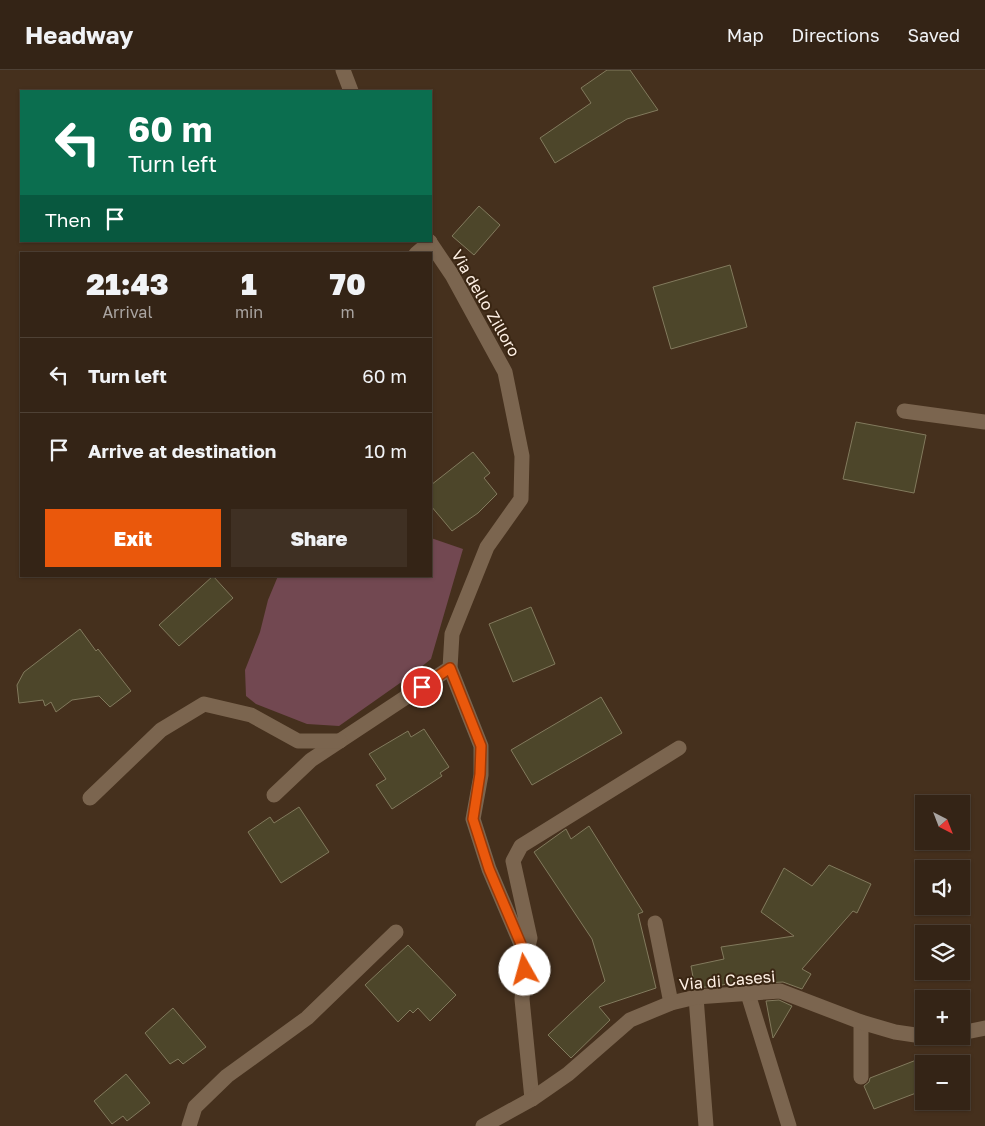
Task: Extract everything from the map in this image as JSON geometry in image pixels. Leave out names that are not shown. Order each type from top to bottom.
[{"type":"street","points":[[343,70],[352,90]]},
{"type":"street","points":[[418,252],[430,242]]},
{"type":"street","name":"Via dello Zilloro","points":[[430,242],[452,276],[505,372],[522,456],[520,499],[487,548],[452,634],[450,668],[481,746],[480,774],[473,819],[489,869],[526,956],[522,999],[532,1099]]},
{"type":"street","points":[[904,411],[985,422]]},
{"type":"street","points":[[274,795],[311,760],[450,668]]},
{"type":"street","points":[[90,798],[161,730],[204,704],[251,715],[298,740],[340,741]]},
{"type":"street","points":[[526,956],[530,938],[513,861],[521,846],[679,748]]},
{"type":"street","points":[[656,923],[671,1003]]},
{"type":"street","points":[[189,1126],[194,1108],[227,1076],[307,1018],[396,932]]},
{"type":"street","name":"Via di Casesi","points":[[483,1126],[532,1099],[568,1074],[630,1020],[671,1003],[696,997],[780,990],[861,1022],[895,1032],[915,1035]]},
{"type":"street","points":[[748,994],[789,1126]]},
{"type":"street","points":[[696,997],[706,1126]]},
{"type":"street","points":[[861,1022],[861,1077]]},
{"type":"street","points":[[970,1032],[985,1028]]},
{"type":"shaded area","points":[[432,538],[463,549],[431,659],[339,726],[307,724],[256,704],[246,696],[245,670],[260,632],[268,600],[278,577],[432,577]]},
{"type":"building","points":[[607,70],[630,70],[658,110],[627,119],[555,163],[540,138],[591,103],[581,88]]},
{"type":"building","points":[[479,206],[500,225],[474,255],[452,236]]},
{"type":"building","points":[[730,265],[747,327],[671,349],[653,287]]},
{"type":"building","points":[[856,422],[926,435],[914,493],[843,479]]},
{"type":"building","points":[[473,452],[490,473],[484,478],[497,494],[478,513],[452,531],[432,507],[432,484]]},
{"type":"building","points":[[212,577],[233,598],[179,646],[159,625]]},
{"type":"building","points":[[531,607],[555,664],[513,682],[489,624]]},
{"type":"building","points":[[80,629],[96,651],[98,649],[131,691],[110,707],[99,696],[72,700],[56,712],[51,702],[45,706],[43,700],[19,703],[17,685],[24,672]]},
{"type":"building","points":[[601,697],[622,733],[532,785],[511,750]]},
{"type":"building","points":[[424,729],[449,767],[440,773],[442,776],[392,809],[376,785],[386,779],[369,754],[408,731],[411,737]]},
{"type":"building","points":[[299,807],[329,852],[281,883],[248,832],[270,817],[274,823]]},
{"type":"building","points":[[589,826],[643,912],[638,914],[656,988],[599,1007],[610,1020],[571,1058],[548,1035],[605,981],[592,939],[534,852],[566,829],[571,839]]},
{"type":"building","points":[[829,865],[871,884],[857,913],[853,911],[802,969],[811,974],[802,989],[783,982],[763,983],[762,977],[717,986],[695,988],[691,966],[724,959],[721,947],[794,936],[761,912],[784,868],[812,886]]},
{"type":"building","points":[[408,945],[456,995],[430,1021],[418,1008],[413,1013],[410,1010],[398,1022],[365,985]]},
{"type":"building","points":[[779,1000],[792,1006],[773,1038],[766,1001]]},
{"type":"building","points":[[173,1008],[206,1047],[183,1064],[178,1059],[170,1064],[145,1033]]},
{"type":"building","points":[[915,1060],[915,1093],[874,1109],[864,1086],[869,1082],[870,1078]]},
{"type":"building","points":[[126,1074],[150,1103],[127,1121],[123,1116],[112,1124],[94,1101]]},
{"type":"route","points":[[422,687],[450,668],[481,746],[480,774],[473,819],[489,869],[526,956],[525,970]]}]
